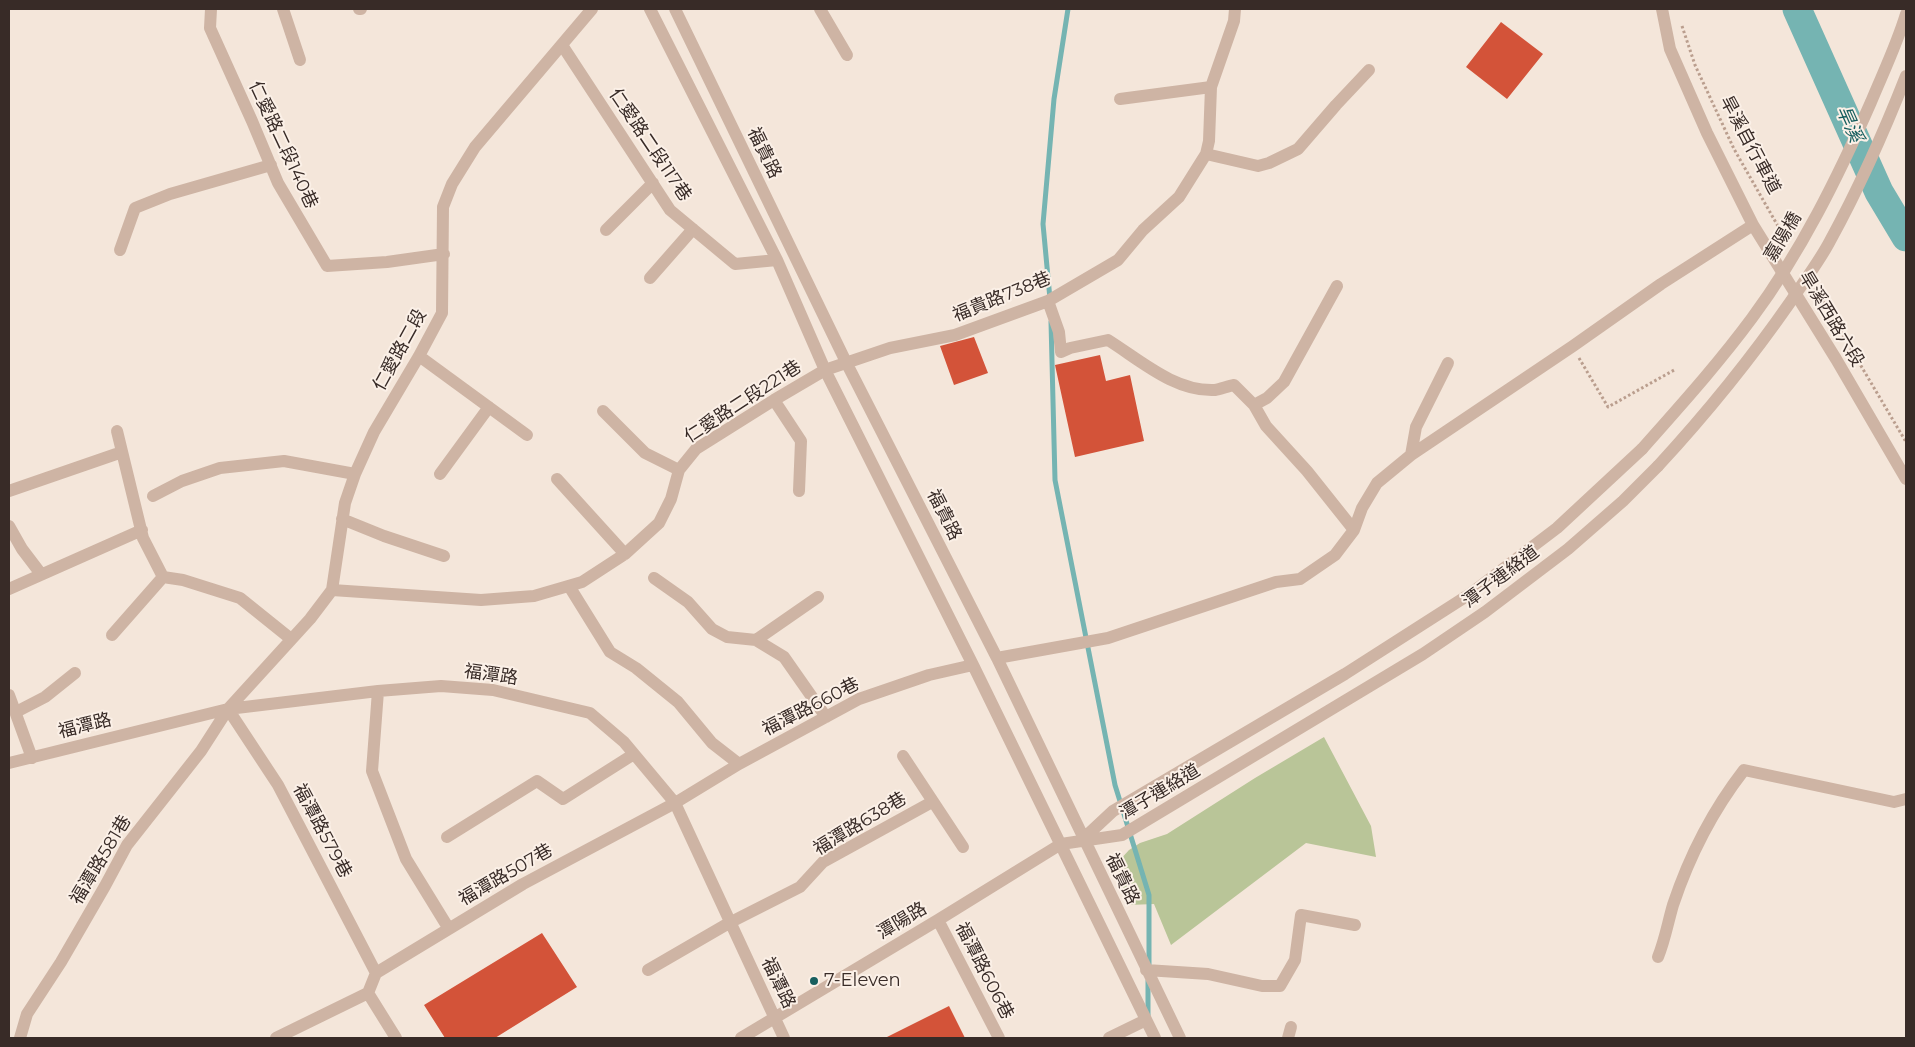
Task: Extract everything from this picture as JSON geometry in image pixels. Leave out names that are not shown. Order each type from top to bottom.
[{"type":"street","name":"仁愛路二段140巷","points":[[211,9],[210,28],[282,192],[327,266],[388,262],[444,254]]},
{"type":"street","points":[[283,9],[300,60]]},
{"type":"street","name":"仁愛路二段","points":[[228,709],[310,619],[332,590],[345,503],[355,474],[374,432],[442,313],[443,207],[452,184],[475,147],[592,9]]},
{"type":"street","name":"福貴路","points":[[650,9],[776,260],[825,370],[974,665],[1154,1038]]},
{"type":"street","name":"福貴路","points":[[675,9],[846,362],[997,658],[1180,1038]]},
{"type":"street","points":[[820,9],[847,55]]},
{"type":"street","name":"福貴路738巷","points":[[846,362],[890,348],[955,335],[1048,301],[1118,260],[1142,230],[1179,197],[1206,154],[1209,141],[1211,87],[1234,21],[1236,9]]},
{"type":"street","name":"旱溪西路六段","points":[[1662,9],[1670,49],[1707,132],[1753,225],[1836,359],[1906,479]]},
{"type":"street","name":"嘉陽橋","points":[[1642,449],[1705,378],[1753,317],[1789,262],[1823,204],[1849,154],[1906,14]]},
{"type":"street","name":"仁愛路二段117巷","points":[[562,45],[670,210],[735,264],[776,260]]},
{"type":"street","points":[[1206,154],[1258,166],[1269,163],[1298,149],[1336,105],[1370,70]]},
{"type":"street","name":"潭子連絡道","points":[[1083,839],[1122,835],[1423,654],[1485,612],[1568,548],[1624,501],[1722,394],[1760,347],[1819,258],[1846,212],[1880,142],[1906,76]]},
{"type":"street","points":[[1120,99],[1211,87]]},
{"type":"street","points":[[120,250],[135,208],[170,194],[270,165]]},
{"type":"street","points":[[606,230],[653,183]]},
{"type":"street","points":[[997,658],[1108,638],[1276,582],[1300,579],[1335,555],[1354,530],[1362,508],[1377,483],[1411,455],[1661,284],[1753,225]]},
{"type":"street","points":[[650,278],[693,230]]},
{"type":"street","points":[[1254,405],[1267,398],[1284,382],[1337,286]]},
{"type":"street","points":[[1048,301],[1059,332],[1061,352],[1070,348],[1108,340],[1158,374],[1202,389],[1216,390],[1234,385],[1254,405],[1266,426],[1307,471],[1354,530]]},
{"type":"street","points":[[419,356],[527,434]]},
{"type":"street","name":"仁愛路二段221巷","points":[[332,590],[481,600],[534,596],[582,582],[624,554],[659,523],[671,499],[679,470],[696,449],[825,370],[846,362]]},
{"type":"street","points":[[1411,455],[1416,427],[1448,362]]},
{"type":"street","points":[[774,400],[801,441],[799,491]]},
{"type":"street","points":[[440,474],[489,407]]},
{"type":"street","points":[[603,411],[645,453],[679,470]]},
{"type":"street","points":[[117,431],[143,538],[163,577]]},
{"type":"street","name":"潭子連絡道","points":[[1083,839],[1113,811],[1345,674],[1470,594],[1557,528],[1642,449]]},
{"type":"street","points":[[9,491],[122,452]]},
{"type":"street","points":[[153,496],[182,481],[220,468],[284,461],[355,474]]},
{"type":"street","points":[[557,479],[624,554]]},
{"type":"street","points":[[342,519],[384,536],[444,556]]},
{"type":"street","points":[[9,526],[22,549],[41,574]]},
{"type":"street","points":[[9,589],[142,530]]},
{"type":"street","points":[[112,635],[163,577]]},
{"type":"street","points":[[163,577],[183,580],[240,598],[291,638]]},
{"type":"street","points":[[654,578],[688,602],[712,629],[727,637],[756,640],[784,657],[826,717]]},
{"type":"street","points":[[568,586],[610,652],[636,668],[678,702],[712,743],[739,764]]},
{"type":"street","points":[[756,640],[818,598]]},
{"type":"street","name":"福潭路660巷","points":[[675,803],[739,764],[859,699],[930,675],[974,665]]},
{"type":"street","points":[[16,712],[46,697],[75,673]]},
{"type":"street","name":"福潭路","points":[[9,763],[228,709],[378,691],[441,686],[493,690],[590,713],[624,742],[675,803],[729,923],[784,1038]]},
{"type":"street","points":[[378,691],[372,771],[406,860],[448,929]]},
{"type":"street","points":[[9,695],[32,758]]},
{"type":"street","name":"福潭路579巷","points":[[228,709],[278,785],[376,973]]},
{"type":"street","name":"福潭路581巷","points":[[20,1038],[27,1014],[61,962],[127,845],[201,752],[228,709]]},
{"type":"street","points":[[447,837],[537,781],[562,799],[634,754]]},
{"type":"street","points":[[904,756],[932,802],[963,847]]},
{"type":"street","points":[[1658,956],[1688,864],[1726,793],[1744,770],[1894,802],[1906,799]]},
{"type":"street","name":"福潭路638巷","points":[[648,970],[729,923],[800,887],[823,862],[932,802]]},
{"type":"street","name":"福潭路507巷","points":[[376,973],[523,884],[675,803]]},
{"type":"street","name":"潭陽路","points":[[741,1038],[1061,844],[1083,839]]},
{"type":"street","points":[[1146,970],[1208,974],[1262,986],[1280,986],[1295,960],[1301,915],[1355,925]]},
{"type":"street","name":"福潭路606巷","points":[[938,920],[999,1038]]},
{"type":"street","points":[[276,1038],[368,993],[376,973]]},
{"type":"street","points":[[368,993],[396,1038]]},
{"type":"street","points":[[1109,1038],[1146,1020]]},
{"type":"path","name":"旱溪自行車道","points":[[1681,25],[1695,65],[1734,149],[1790,246]]},
{"type":"path","points":[[1810,280],[1906,442]]},
{"type":"path","points":[[1573,346],[1608,407],[1676,369]]},
{"type":"green space","points":[[1324,737],[1371,826],[1376,857],[1306,843],[1171,945],[1154,904],[1129,905],[1119,874],[1118,862],[1129,850],[1140,843],[1167,834]]},
{"type":"building","points":[[1501,22],[1543,54],[1507,99],[1466,67]]},
{"type":"building","points":[[974,337],[988,373],[954,385],[940,346]]},
{"type":"building","points":[[1100,355],[1106,381],[1130,375],[1144,441],[1075,457],[1055,365]]},
{"type":"building","points":[[542,933],[577,987],[495,1038],[445,1038],[424,1005]]},
{"type":"building","points":[[949,1006],[965,1038],[885,1038]]},
{"type":"waterway","points":[[1050,299],[1043,224],[1054,99],[1068,9]]},
{"type":"waterway","name":"旱溪","points":[[1797,9],[1879,192],[1906,237]]},
{"type":"waterway","points":[[1051,322],[1055,480],[1115,785],[1149,895],[1149,965]]},
{"type":"waterway","points":[[1148,981],[1148,1015]]},
{"type":"place","name":"7-Eleven","points":[[814,981]]}]
